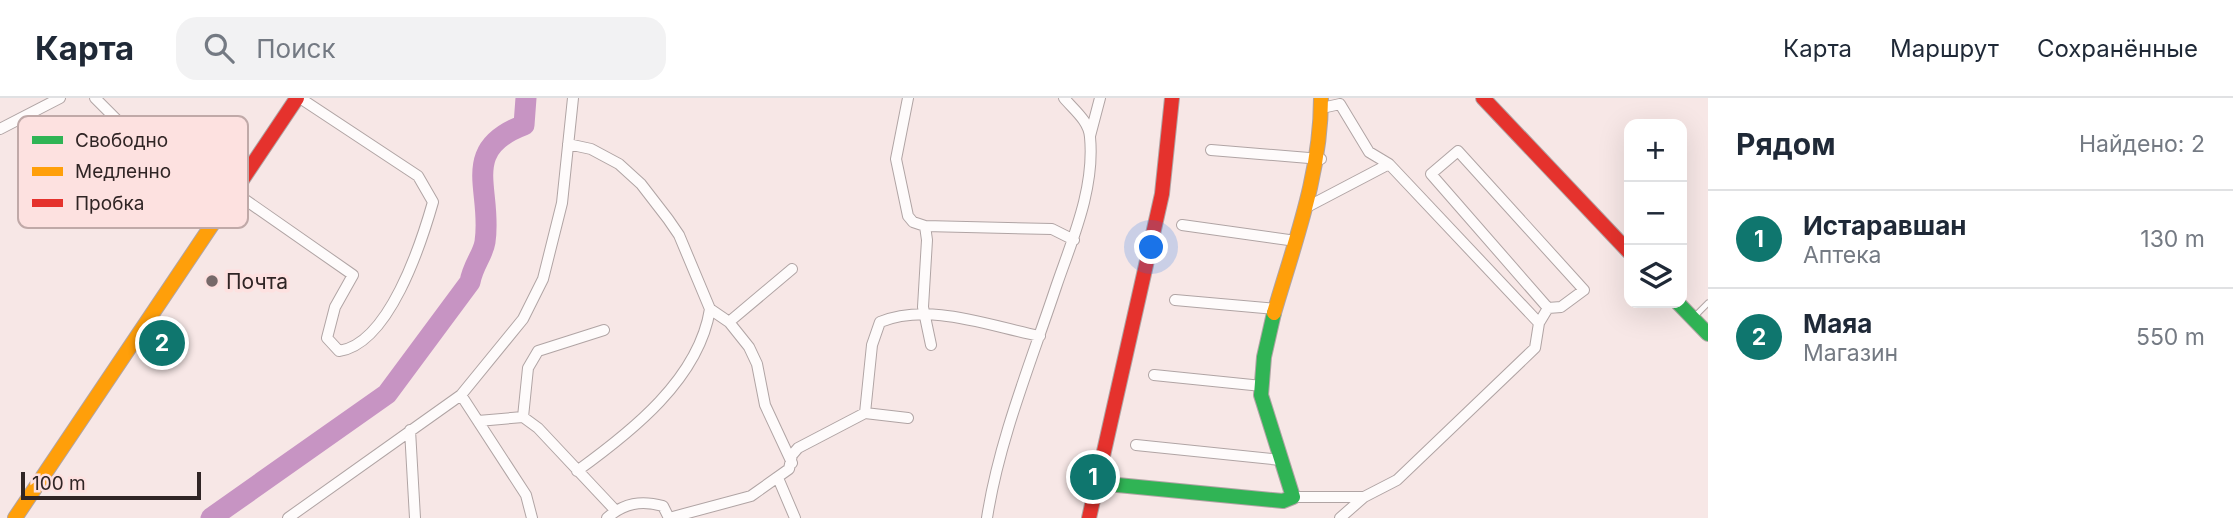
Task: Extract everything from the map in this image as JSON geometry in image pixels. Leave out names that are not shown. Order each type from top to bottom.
[{"type":"main road","points":[[248,172],[299,98]]},
{"type":"main road","points":[[1089,518],[1161,194],[1172,98]]},
{"type":"main road","points":[[1483,98],[1624,247]]},
{"type":"main road","points":[[1097,483],[1283,502],[1293,497],[1261,398],[1276,309],[1321,159],[1322,103]]},
{"type":"main road","points":[[15,518],[211,228]]},
{"type":"main road","points":[[1683,308],[1708,334]]},
{"type":"street","points":[[25,116],[60,98]]},
{"type":"street","points":[[95,98],[113,116]]},
{"type":"street","points":[[248,202],[353,275],[335,307],[327,338],[339,351],[351,349],[389,312],[419,251],[433,202],[418,176],[299,98]]},
{"type":"street","points":[[288,518],[461,395],[523,319],[543,279],[562,203],[573,98]]},
{"type":"street","points":[[908,98],[896,159],[908,216],[913,222],[925,226],[1052,229],[1074,240]]},
{"type":"street","points":[[1064,98],[1085,121],[1090,136]]},
{"type":"street","points":[[987,518],[1003,452],[1074,240],[1086,193],[1090,136],[1100,98]]},
{"type":"street","points":[[1322,103],[1340,104],[1369,152],[1388,164],[1539,323]]},
{"type":"street","points":[[0,129],[18,120]]},
{"type":"street","points":[[568,144],[591,149],[619,163],[641,184],[679,235],[710,309],[729,322],[749,347],[757,364],[765,405],[792,463]]},
{"type":"street","points":[[1211,150],[1321,159]]},
{"type":"street","points":[[1458,150],[1584,290],[1561,307],[1548,308],[1431,174],[1458,150]]},
{"type":"street","points":[[1307,207],[1388,164]]},
{"type":"street","points":[[1182,225],[1296,241]]},
{"type":"street","points":[[925,226],[925,312],[931,345]]},
{"type":"street","points":[[729,322],[792,269]]},
{"type":"street","points":[[1175,300],[1276,309]]},
{"type":"street","points":[[1340,518],[1364,497],[1397,480],[1535,348],[1539,323],[1548,308]]},
{"type":"street","points":[[577,471],[624,437],[674,382],[694,355],[710,309]]},
{"type":"street","points":[[865,413],[872,345],[880,322],[897,316],[925,312],[1040,336]]},
{"type":"street","points":[[523,417],[531,358],[538,351],[604,330]]},
{"type":"street","points":[[1154,375],[1262,386]]},
{"type":"street","points":[[461,395],[526,495],[532,518]]},
{"type":"street","points":[[478,421],[523,417],[538,428],[611,514],[631,503],[648,502],[663,506],[669,518],[751,495],[789,469],[792,455],[799,449],[865,413],[908,418]]},
{"type":"street","points":[[411,430],[415,518]]},
{"type":"street","points":[[1136,445],[1281,460]]},
{"type":"street","points":[[778,478],[795,518]]},
{"type":"street","points":[[1293,497],[1364,497]]},
{"type":"lane","points":[[1692,318],[1708,303]]},
{"type":"waterway","points":[[211,518],[387,394],[470,282],[485,242],[485,159],[491,147],[504,135],[524,125],[526,98]]},
{"type":"traffic: fast","points":[[1683,308],[1708,334]]},
{"type":"traffic: fast","points":[[1097,483],[1283,501],[1293,497],[1261,395],[1264,357],[1274,313]]},
{"type":"traffic: slow","points":[[1274,313],[1312,180],[1317,154],[1321,98]]},
{"type":"traffic: slow","points":[[15,518],[210,228]]},
{"type":"traffic: jam","points":[[248,171],[297,98]]},
{"type":"traffic: jam","points":[[1089,518],[1162,194],[1172,98]]},
{"type":"traffic: jam","points":[[1483,98],[1624,247]]},
{"type":"place","name":"Почта","points":[[212,281]]},
{"type":"place","name":"Маяа","points":[[162,343]]},
{"type":"place","name":"Истаравшан","points":[[1093,477]]}]
